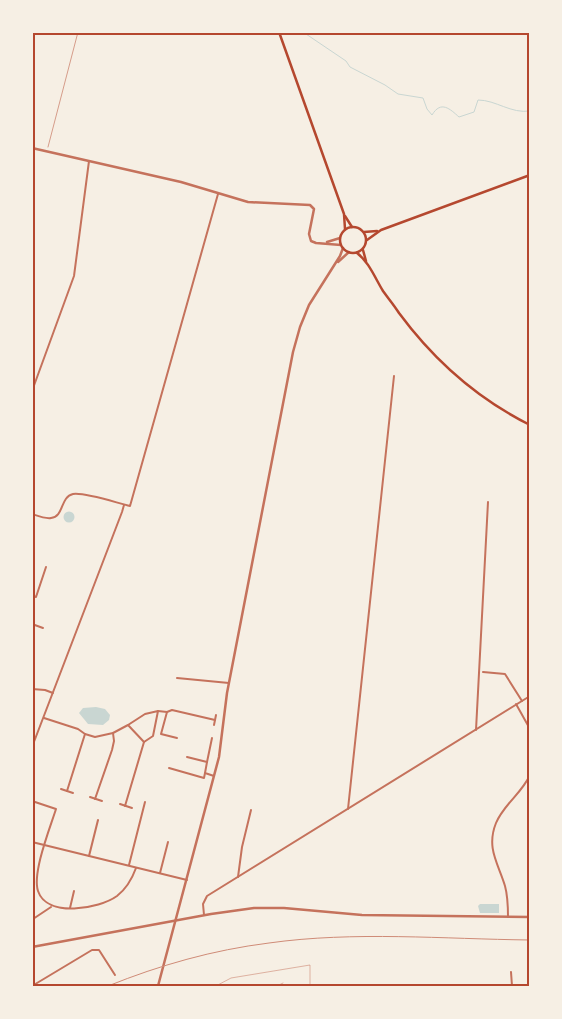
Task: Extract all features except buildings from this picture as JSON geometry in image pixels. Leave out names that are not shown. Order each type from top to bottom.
[{"type":"main road","points":[[279,32],[344,214],[352,227]]},
{"type":"main road","points":[[364,232],[381,230],[530,175]]},
{"type":"main road","points":[[344,214],[345,230]]},
{"type":"main road","points":[[367,240],[364,232],[359,228],[352,227],[345,230],[340,238],[342,246],[349,252],[357,253],[363,249],[367,240],[381,230]]},
{"type":"main road","points":[[363,249],[369,267]]},
{"type":"main road","points":[[357,253],[369,267],[384,292],[406,322],[443,362],[479,393],[530,426]]},
{"type":"street","points":[[32,148],[181,182],[256,204],[312,206],[314,211],[309,236],[314,243],[342,246],[333,267],[309,305],[293,352],[229,683],[221,746],[158,986]]},
{"type":"street","points":[[32,391],[74,276],[89,161]]},
{"type":"street","points":[[32,514],[49,519],[54,518],[59,513],[64,500],[74,494],[130,506],[218,194]]},
{"type":"street","points":[[318,244],[340,238]]},
{"type":"street","points":[[333,267],[349,252]]},
{"type":"street","points":[[348,808],[394,376]]},
{"type":"street","points":[[476,730],[488,502]]},
{"type":"street","points":[[32,747],[124,505]]},
{"type":"street","points":[[32,596],[36,597],[46,567]]},
{"type":"street","points":[[32,624],[43,628]]},
{"type":"street","points":[[483,672],[505,674],[522,701]]},
{"type":"street","points":[[177,678],[229,683]]},
{"type":"street","points":[[32,689],[53,693]]},
{"type":"street","points":[[204,915],[203,904],[207,896],[530,696]]},
{"type":"street","points":[[516,704],[530,728]]},
{"type":"street","points":[[44,718],[98,737],[113,733],[144,714],[158,711],[167,712],[172,710],[215,720]]},
{"type":"street","points":[[125,806],[144,742],[153,736],[158,711]]},
{"type":"street","points":[[167,712],[161,734],[177,738]]},
{"type":"street","points":[[214,725],[216,715]]},
{"type":"street","points":[[128,725],[144,742]]},
{"type":"street","points":[[95,798],[112,750],[113,733]]},
{"type":"street","points":[[67,791],[85,734]]},
{"type":"street","points":[[169,768],[204,778],[212,738]]},
{"type":"street","points":[[187,757],[207,762]]},
{"type":"street","points":[[205,773],[214,776]]},
{"type":"street","points":[[508,917],[507,895],[494,859],[492,840],[504,808],[519,792],[530,775]]},
{"type":"street","points":[[61,789],[72,793]]},
{"type":"street","points":[[90,797],[102,801]]},
{"type":"street","points":[[34,802],[57,809],[44,845],[36,885],[41,898],[51,906],[60,909],[109,901],[117,896],[129,883],[136,868]]},
{"type":"street","points":[[129,866],[145,802]]},
{"type":"street","points":[[120,804],[132,808]]},
{"type":"street","points":[[238,877],[250,810]]},
{"type":"street","points":[[89,856],[98,820]]},
{"type":"street","points":[[32,842],[187,880]]},
{"type":"street","points":[[160,873],[168,842]]},
{"type":"street","points":[[70,908],[74,891]]},
{"type":"street","points":[[32,919],[51,906]]},
{"type":"street","points":[[32,947],[245,909],[284,908],[362,915],[530,918]]},
{"type":"street","points":[[32,986],[92,950],[99,950],[115,975]]},
{"type":"street","points":[[511,972],[512,986]]},
{"type":"lane","points":[[216,986],[231,978],[310,965],[310,986]]},
{"type":"lane","points":[[277,986],[283,983]]},
{"type":"path","points":[[47,151],[78,32]]},
{"type":"shaded area","points":[[69,511],[75,517],[69,523],[63,517]]},
{"type":"shaded area","points":[[96,707],[105,709],[110,715],[109,720],[103,725],[88,724],[79,713],[83,708]]},
{"type":"shaded area","points":[[480,904],[499,904],[499,913],[480,913],[478,906]]},
{"type":"waterway","points":[[303,32],[346,61],[350,67],[398,94],[423,98],[427,109],[432,115],[435,110],[446,107],[459,117],[474,112],[478,100],[491,102],[516,111],[530,111]]},
{"type":"railway","points":[[108,986],[147,971],[207,954],[301,939],[399,937],[530,940]]}]
